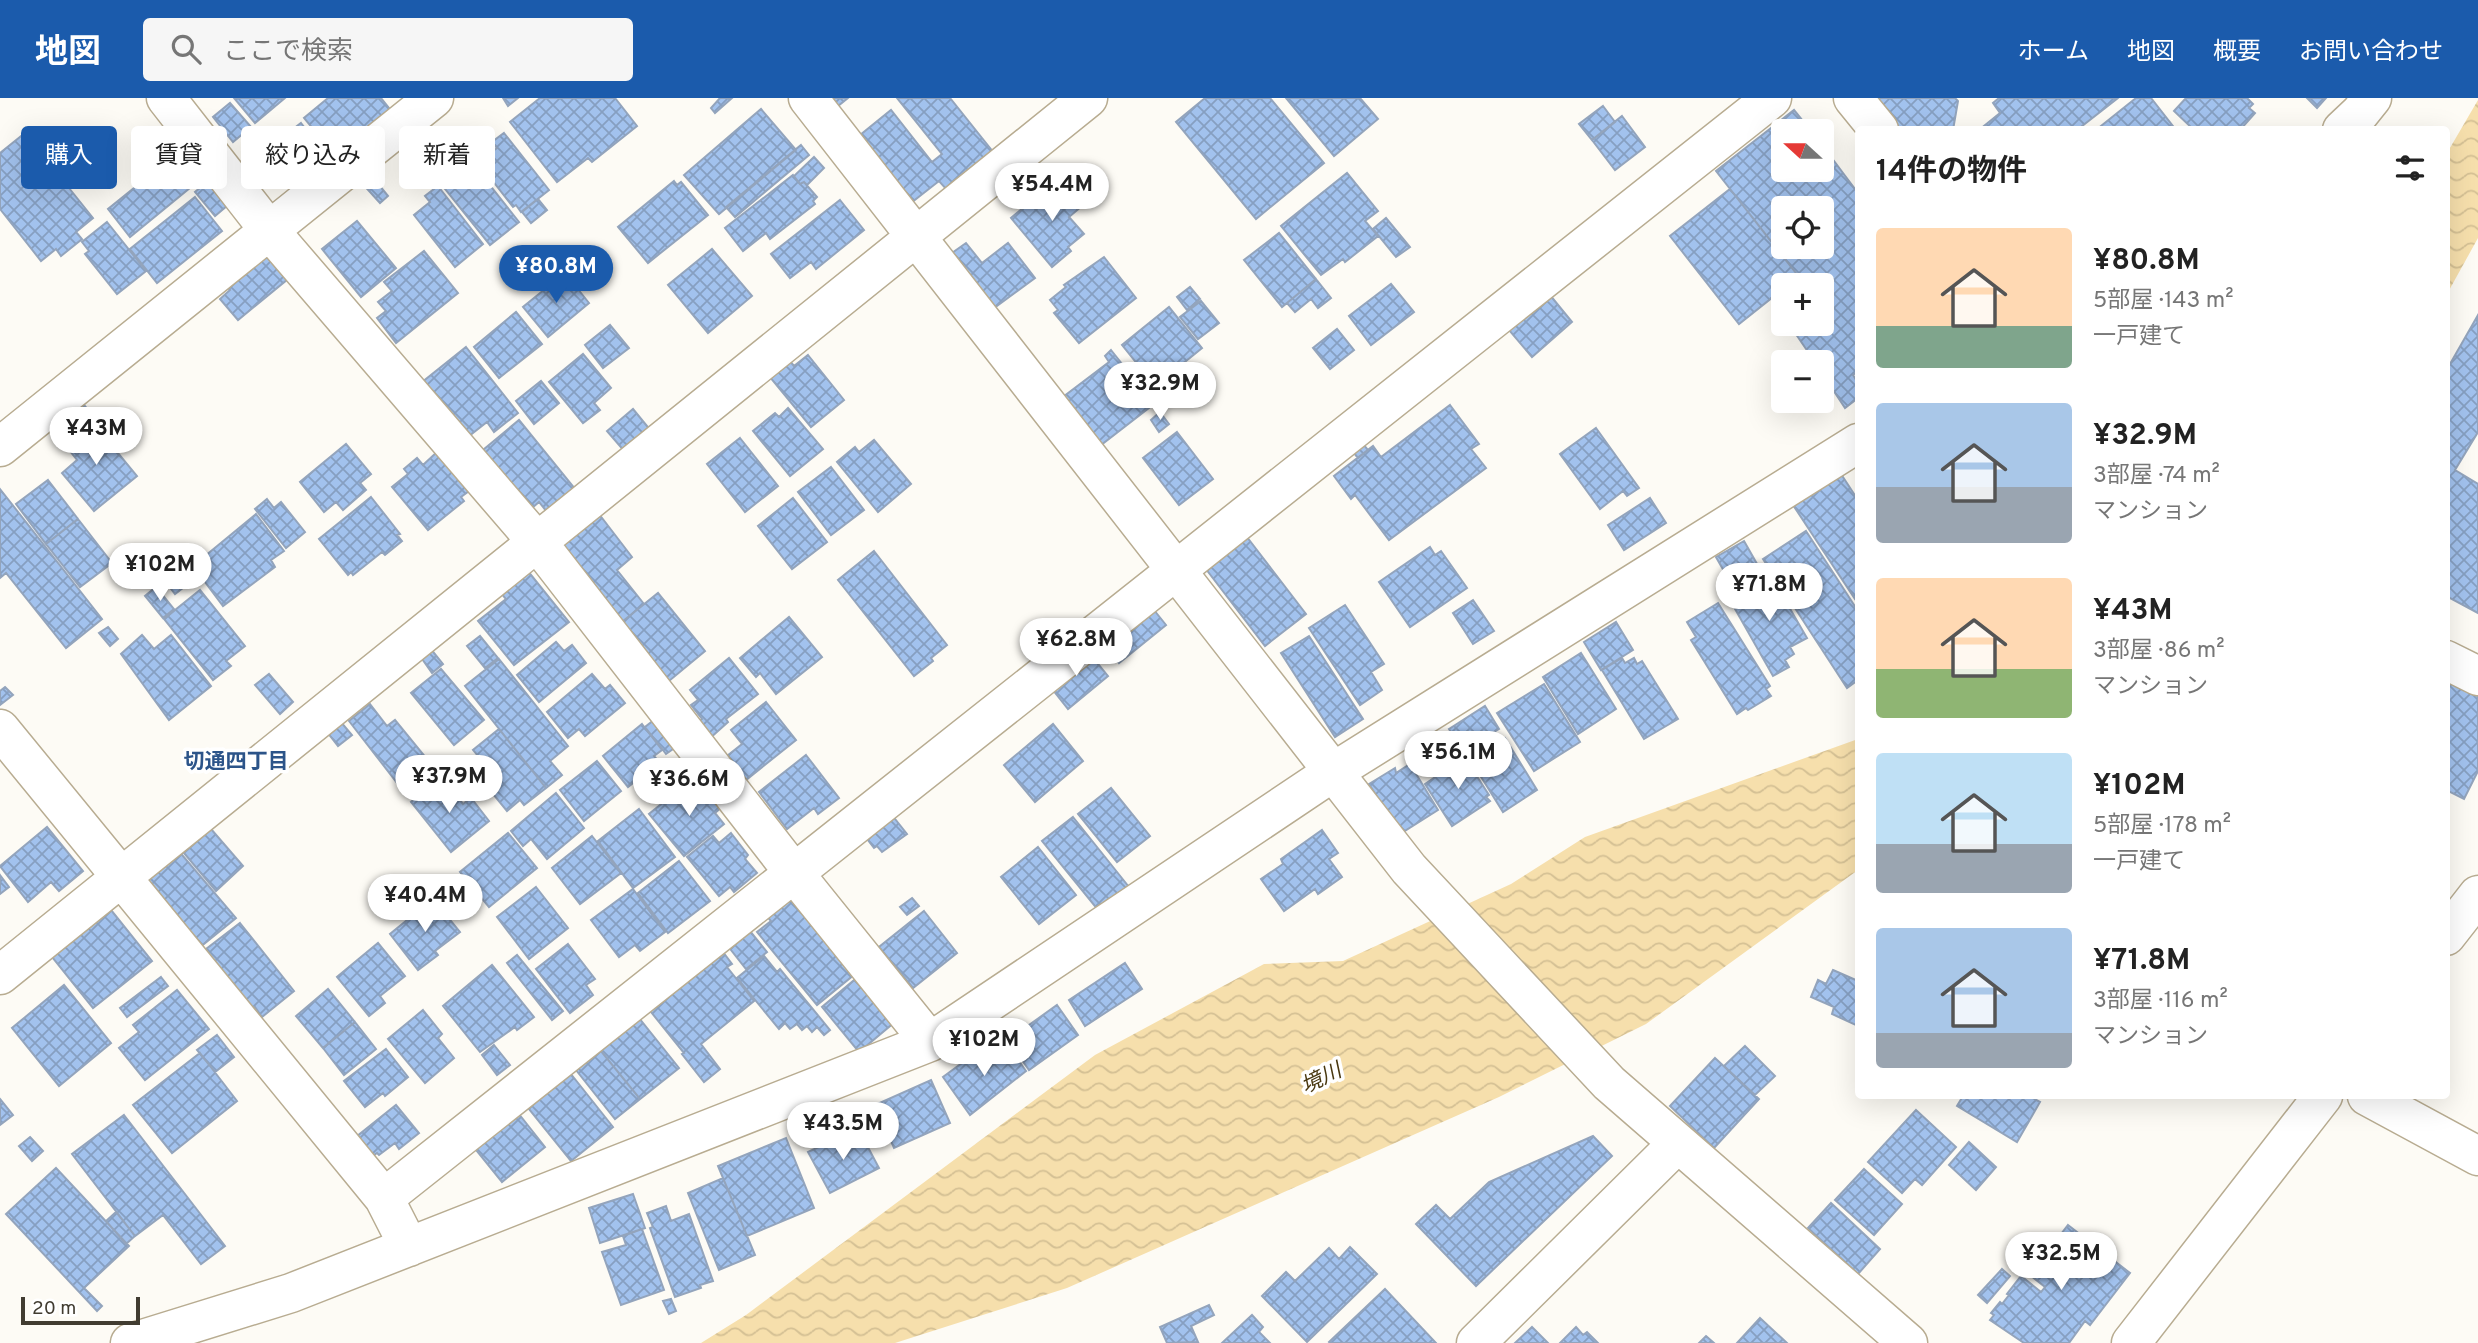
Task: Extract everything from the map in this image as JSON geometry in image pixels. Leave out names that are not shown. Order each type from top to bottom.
[{"type":"street","points":[[166,98],[269,230],[538,543],[794,873],[930,1042]]},
{"type":"street","points":[[0,447],[434,98]]},
{"type":"street","points":[[808,98],[1409,869],[1609,1083],[1908,1343]]},
{"type":"street","points":[[0,975],[1088,98]]},
{"type":"street","points":[[384,1198],[1772,98]]},
{"type":"street","points":[[1853,98],[1876,126]]},
{"type":"street","points":[[2346,126],[2372,98]]},
{"type":"street","points":[[130,1343],[290,1293],[930,1042],[1333,772],[1855,445]]},
{"type":"street","points":[[2450,662],[2478,676]]},
{"type":"street","points":[[0,729],[384,1198],[409,1247]]},
{"type":"street","points":[[2450,931],[2478,895]]},
{"type":"street","points":[[2131,1343],[2321,1099]]},
{"type":"street","points":[[2373,1099],[2478,1156]]},
{"type":"street","points":[[1476,1343],[1678,1143]]},
{"type":"water","points":[[2478,100],[2478,238],[2450,289],[2450,148]]},
{"type":"water","name":"境川","points":[[1855,740],[1855,872],[1646,1024],[1499,1097],[1067,1288],[895,1343],[701,1343],[746,1315],[1095,1055],[1264,964],[1343,961],[1511,884],[1585,837]]},
{"type":"building","points":[[234,98],[285,98],[255,123]]},
{"type":"building","points":[[328,98],[381,98],[393,113],[377,126],[311,126],[304,118]]},
{"type":"building","points":[[503,98],[518,98],[508,106]]},
{"type":"building","points":[[540,98],[615,98],[637,126],[592,162],[588,158],[557,182],[510,122]]},
{"type":"building","points":[[720,98],[732,98],[715,113],[711,108]]},
{"type":"building","points":[[824,98],[848,98],[833,110]]},
{"type":"building","points":[[897,98],[950,98],[994,153],[947,190],[939,181],[907,206],[854,140],[891,110],[932,162],[942,154]]},
{"type":"building","points":[[1205,98],[1270,98],[1324,163],[1256,219],[1176,122]]},
{"type":"building","points":[[1286,98],[1360,98],[1378,119],[1334,156]]},
{"type":"building","points":[[1877,98],[1955,98],[1958,101],[1954,126],[1898,126]]},
{"type":"building","points":[[1999,98],[2118,98],[2082,126],[1984,126],[2000,113],[1993,103]]},
{"type":"building","points":[[2136,98],[2151,98],[2173,126],[2101,126]]},
{"type":"building","points":[[2186,98],[2247,98],[2253,104],[2249,108],[2255,113],[2244,126],[2190,126],[2174,111]]},
{"type":"building","points":[[2307,98],[2326,98],[2317,108]]},
{"type":"building","points":[[230,103],[250,126],[241,126],[241,135],[233,142],[227,134],[227,126],[220,126],[213,117]]},
{"type":"building","points":[[1603,106],[1615,122],[1592,140],[1579,124]]},
{"type":"building","points":[[761,109],[796,150],[719,214],[684,175]]},
{"type":"building","points":[[1794,110],[1801,119],[1782,119]]},
{"type":"building","points":[[1622,116],[1645,147],[1615,170],[1592,140]]},
{"type":"building","points":[[1771,128],[1771,182],[1834,182],[1834,161],[1855,189],[1855,400],[1845,408],[1834,391],[1834,350],[1807,350],[1797,336],[1834,336],[1834,273],[1796,273],[1785,259],[1834,259],[1834,196],[1771,196],[1771,241],[1716,171]]},
{"type":"building","points":[[504,133],[549,190],[521,212],[516,205],[513,207],[495,184],[495,140]]},
{"type":"building","points":[[21,136],[21,189],[70,189],[93,218],[76,232],[82,239],[61,256],[56,249],[41,261],[0,209],[0,153]]},
{"type":"building","points":[[801,145],[809,155],[735,217],[726,207]]},
{"type":"building","points":[[814,157],[824,168],[807,185],[804,182],[800,184],[794,176]]},
{"type":"building","points":[[1347,173],[1378,211],[1365,221],[1378,236],[1345,262],[1343,259],[1321,275],[1281,226]]},
{"type":"building","points":[[793,175],[800,184],[804,182],[817,197],[813,201],[815,204],[770,239],[766,233],[743,251],[725,228]]},
{"type":"building","points":[[674,181],[677,185],[681,182],[708,215],[648,263],[618,227]]},
{"type":"building","points":[[1072,182],[1088,201],[1069,217],[1084,234],[1068,247],[1071,251],[1052,267],[1011,218],[1041,193],[1048,202]]},
{"type":"building","points":[[133,189],[189,189],[130,237],[108,209]]},
{"type":"building","points":[[199,189],[227,189],[235,199],[215,216],[195,192]]},
{"type":"building","points":[[367,189],[382,189],[388,196],[380,203]]},
{"type":"building","points":[[434,189],[440,189],[483,244],[455,267],[414,215],[430,202],[425,196]]},
{"type":"building","points":[[445,189],[493,189],[519,222],[490,245]]},
{"type":"building","points":[[1730,189],[1771,241],[1771,259],[1785,259],[1796,273],[1771,273],[1771,299],[1739,324],[1670,236]]},
{"type":"building","points":[[195,197],[222,231],[157,283],[130,249]]},
{"type":"building","points":[[538,199],[547,210],[531,223],[522,212]]},
{"type":"building","points":[[840,200],[864,230],[816,269],[811,262],[790,278],[771,254]]},
{"type":"building","points":[[1386,218],[1410,247],[1396,257],[1373,229]]},
{"type":"building","points":[[357,221],[396,268],[361,297],[322,249]]},
{"type":"building","points":[[107,222],[146,271],[117,294],[85,254],[89,251],[82,242]]},
{"type":"building","points":[[1279,233],[1316,279],[1282,307],[1244,260]]},
{"type":"building","points":[[966,243],[982,263],[1008,243],[1035,278],[994,308],[952,253]]},
{"type":"building","points":[[712,249],[752,296],[708,333],[668,285]]},
{"type":"building","points":[[265,250],[288,279],[238,320],[220,299],[230,290],[223,282]]},
{"type":"building","points":[[424,251],[458,293],[396,343],[377,318],[386,311],[378,302],[392,291],[384,282]]},
{"type":"building","points":[[1104,257],[1136,298],[1079,343],[1054,313],[1058,310],[1050,300],[1066,287],[1064,285]]},
{"type":"building","points":[[565,273],[589,303],[548,337],[523,307]]},
{"type":"building","points":[[1316,279],[1331,298],[1318,308],[1311,299],[1295,312],[1287,303]]},
{"type":"building","points":[[1391,284],[1414,312],[1371,345],[1349,316]]},
{"type":"building","points":[[1190,287],[1200,299],[1187,310],[1177,297]]},
{"type":"building","points":[[1545,289],[1572,322],[1532,357],[1503,323]]},
{"type":"building","points":[[1201,301],[1219,323],[1198,339],[1180,317]]},
{"type":"building","points":[[1169,307],[1202,348],[1155,386],[1122,345]]},
{"type":"building","points":[[516,312],[542,344],[499,378],[474,347]]},
{"type":"building","points":[[2478,315],[2478,432],[2455,470],[2478,484],[2478,613],[2450,598],[2450,364]]},
{"type":"building","points":[[610,325],[629,348],[603,368],[585,345]]},
{"type":"building","points":[[1337,329],[1354,350],[1330,369],[1313,348]]},
{"type":"building","points":[[466,347],[518,413],[494,432],[487,422],[469,436],[443,403],[434,410],[416,387]]},
{"type":"building","points":[[1111,350],[1154,404],[1101,445],[1063,397],[1109,362],[1105,356]]},
{"type":"building","points":[[583,354],[611,388],[594,403],[600,410],[583,423],[549,382]]},
{"type":"building","points":[[808,355],[844,400],[811,427],[769,376],[789,360],[794,366]]},
{"type":"building","points":[[541,381],[559,403],[534,424],[516,401]]},
{"type":"building","points":[[81,401],[93,416],[74,430],[63,416]]},
{"type":"building","points":[[1450,405],[1479,444],[1471,449],[1486,468],[1389,540],[1355,495],[1351,499],[1334,476],[1373,446],[1381,457]]},
{"type":"building","points":[[788,408],[823,449],[790,476],[753,431],[775,413],[779,417]]},
{"type":"building","points":[[633,409],[651,431],[626,453],[607,431]]},
{"type":"building","points":[[1160,412],[1169,424],[1159,432],[1151,420]]},
{"type":"building","points":[[519,420],[576,490],[547,512],[539,502],[525,514],[477,455]]},
{"type":"building","points":[[94,424],[137,476],[94,511],[62,473],[77,460],[62,441],[78,428],[82,433]]},
{"type":"building","points":[[1596,428],[1639,488],[1627,496],[1623,491],[1600,509],[1560,454]]},
{"type":"building","points":[[1177,432],[1213,479],[1179,505],[1143,458]]},
{"type":"building","points":[[1355,434],[1368,450],[1358,458],[1345,442]]},
{"type":"building","points":[[740,438],[778,486],[745,512],[707,464]]},
{"type":"building","points":[[874,440],[911,484],[878,512],[837,462],[855,447],[859,452]]},
{"type":"building","points":[[346,444],[371,474],[360,483],[366,490],[343,510],[336,502],[324,512],[300,482]]},
{"type":"building","points":[[437,452],[469,491],[461,497],[464,501],[428,530],[392,487],[408,474],[404,469],[417,458],[423,465]]},
{"type":"building","points":[[831,467],[864,510],[831,535],[798,492]]},
{"type":"building","points":[[1841,474],[1855,495],[1855,599],[1793,505]]},
{"type":"building","points":[[48,480],[78,519],[46,544],[16,504]]},
{"type":"building","points":[[0,489],[102,619],[66,648],[6,573],[0,578]]},
{"type":"building","points":[[371,497],[400,534],[397,535],[402,541],[385,555],[382,552],[353,575],[351,572],[348,575],[319,539]]},
{"type":"building","points":[[793,498],[827,542],[792,569],[758,526]]},
{"type":"building","points":[[1650,498],[1666,523],[1624,550],[1608,525]]},
{"type":"building","points":[[267,499],[274,508],[281,502],[305,532],[286,548],[255,509]]},
{"type":"building","points":[[256,514],[284,551],[271,560],[275,567],[223,606],[193,566]]},
{"type":"building","points":[[599,514],[632,557],[617,570],[644,604],[617,626],[555,549]]},
{"type":"building","points":[[78,519],[112,563],[80,587],[46,544]]},
{"type":"building","points":[[1240,528],[1306,614],[1265,646],[1199,560]]},
{"type":"building","points":[[1806,531],[1855,606],[1855,682],[1847,688],[1763,559]]},
{"type":"building","points":[[1744,541],[1761,571],[1733,587],[1716,557]]},
{"type":"building","points":[[1430,547],[1435,555],[1441,551],[1467,588],[1410,627],[1379,582]]},
{"type":"building","points":[[874,551],[947,645],[914,676],[838,580]]},
{"type":"building","points":[[183,567],[193,580],[175,594],[165,581]]},
{"type":"building","points":[[527,570],[569,622],[514,665],[478,621],[506,599],[500,592]]},
{"type":"building","points":[[1759,575],[1770,593],[1778,588],[1807,638],[1790,647],[1794,654],[1785,660],[1789,667],[1773,676],[1735,609],[1745,604],[1736,588]]},
{"type":"building","points":[[156,587],[174,609],[163,618],[145,596]]},
{"type":"building","points":[[200,590],[245,646],[226,661],[231,666],[213,680],[164,619]]},
{"type":"building","points":[[658,593],[705,651],[669,681],[617,626]]},
{"type":"building","points":[[1146,600],[1166,625],[1119,663],[1098,636]]},
{"type":"building","points":[[1473,600],[1494,631],[1473,644],[1453,613]]},
{"type":"building","points":[[1718,603],[1770,686],[1766,689],[1771,696],[1737,714],[1691,640],[1696,637],[1687,622]]},
{"type":"building","points":[[1345,605],[1384,664],[1371,672],[1382,690],[1360,705],[1309,628]]},
{"type":"building","points":[[789,617],[822,657],[776,694],[760,673],[756,677],[740,658]]},
{"type":"building","points":[[1616,622],[1633,650],[1601,670],[1584,642]]},
{"type":"building","points":[[108,627],[118,639],[110,646],[99,633]]},
{"type":"building","points":[[142,635],[154,649],[171,635],[211,686],[169,720],[121,654]]},
{"type":"building","points":[[480,636],[498,658],[485,668],[467,646]]},
{"type":"building","points":[[1309,636],[1363,719],[1335,737],[1281,653]]},
{"type":"building","points":[[556,642],[564,651],[572,645],[586,663],[539,702],[517,675]]},
{"type":"building","points":[[430,648],[443,664],[432,673],[420,656]]},
{"type":"building","points":[[1085,648],[1108,676],[1068,709],[1045,680]]},
{"type":"building","points":[[1581,653],[1616,709],[1578,734],[1543,677]]},
{"type":"building","points":[[729,658],[758,694],[726,719],[728,722],[709,739],[696,723],[702,719],[691,705],[698,700],[690,690]]},
{"type":"building","points":[[1622,658],[1625,663],[1634,658],[1637,664],[1642,661],[1678,719],[1644,739],[1602,670]]},
{"type":"building","points":[[499,659],[568,746],[550,761],[562,775],[546,788],[465,686]]},
{"type":"building","points":[[441,669],[484,720],[454,745],[411,693]]},
{"type":"building","points":[[269,674],[293,702],[280,714],[255,685]]},
{"type":"building","points":[[592,674],[605,689],[610,685],[625,703],[585,736],[579,729],[568,738],[547,712]]},
{"type":"building","points":[[2450,682],[2478,696],[2478,771],[2464,799],[2450,792]]},
{"type":"building","points":[[1544,684],[1580,742],[1534,771],[1497,713]]},
{"type":"building","points":[[5,687],[13,695],[0,705],[0,691]]},
{"type":"building","points":[[766,702],[796,740],[741,784],[722,760],[742,744],[731,730]]},
{"type":"building","points":[[370,704],[387,726],[395,720],[431,764],[401,788],[349,721]]},
{"type":"building","points":[[1485,706],[1499,729],[1463,751],[1449,729]]},
{"type":"building","points":[[654,720],[676,747],[666,754],[645,727]]},
{"type":"building","points":[[340,721],[352,735],[338,746],[327,732]]},
{"type":"building","points":[[642,724],[662,750],[654,756],[659,762],[628,787],[603,756]]},
{"type":"building","points":[[1053,724],[1083,761],[1035,802],[1004,765]]},
{"type":"building","points":[[499,729],[546,788],[524,805],[520,800],[507,811],[484,783],[494,775],[473,750]]},
{"type":"building","points":[[1505,738],[1537,790],[1503,812],[1468,756],[1494,739],[1496,743]]},
{"type":"building","points":[[806,755],[839,798],[818,814],[814,808],[787,829],[759,792]]},
{"type":"building","points":[[1463,755],[1489,795],[1486,797],[1490,801],[1452,826],[1425,784],[1444,771],[1442,768]]},
{"type":"building","points":[[597,761],[621,791],[584,821],[560,790]]},
{"type":"building","points":[[1410,764],[1438,810],[1403,832],[1397,829],[1369,784],[1395,768],[1396,773]]},
{"type":"building","points":[[442,778],[463,804],[471,798],[489,821],[451,852],[411,802]]},
{"type":"building","points":[[702,783],[722,807],[715,813],[724,824],[684,856],[649,814],[675,793],[680,800]]},
{"type":"building","points":[[1111,788],[1150,836],[1117,862],[1078,814]]},
{"type":"building","points":[[556,793],[584,828],[547,859],[531,839],[523,846],[511,831]]},
{"type":"building","points":[[884,805],[907,834],[882,852],[877,846],[874,848],[857,826]]},
{"type":"building","points":[[639,809],[675,857],[633,888],[598,841]]},
{"type":"building","points":[[1073,817],[1133,892],[1103,916],[1042,841]]},
{"type":"building","points":[[47,827],[83,871],[59,891],[51,882],[28,902],[0,866]]},
{"type":"building","points":[[211,829],[243,866],[216,891],[184,853]]},
{"type":"building","points":[[1322,830],[1338,853],[1329,859],[1342,877],[1318,894],[1315,889],[1284,911],[1261,879],[1283,864],[1281,859]]},
{"type":"building","points":[[508,833],[537,868],[489,907],[460,872]]},
{"type":"building","points":[[731,833],[748,855],[745,859],[757,873],[734,892],[730,887],[719,896],[687,857],[713,836],[719,843]]},
{"type":"building","points":[[592,836],[621,873],[580,904],[552,868]]},
{"type":"building","points":[[1038,847],[1076,895],[1039,924],[1001,877]]},
{"type":"building","points":[[177,849],[236,918],[194,952],[141,879]]},
{"type":"building","points":[[679,861],[710,901],[668,933],[638,893]]},
{"type":"building","points":[[0,875],[9,887],[0,894]]},
{"type":"building","points":[[536,887],[568,928],[529,959],[497,917]]},
{"type":"building","points":[[633,889],[665,932],[640,951],[635,945],[619,957],[591,920]]},
{"type":"building","points":[[789,893],[855,974],[817,1005],[757,932],[771,921],[764,913]]},
{"type":"building","points":[[912,898],[919,906],[907,915],[900,907]]},
{"type":"building","points":[[433,899],[460,932],[435,951],[438,955],[418,970],[390,934]]},
{"type":"building","points":[[111,910],[152,961],[93,1008],[52,957]]},
{"type":"building","points":[[924,911],[957,953],[913,988],[879,947]]},
{"type":"building","points":[[741,920],[767,952],[746,969],[720,936]]},
{"type":"building","points":[[240,923],[294,991],[262,1017],[255,1007],[245,1016],[197,956]]},
{"type":"building","points":[[378,943],[405,976],[380,996],[385,1003],[369,1016],[337,977]]},
{"type":"building","points":[[568,944],[595,979],[586,985],[593,995],[570,1013],[536,969]]},
{"type":"building","points":[[720,948],[732,964],[727,967],[754,1001],[701,1044],[720,1069],[704,1082],[647,1007]]},
{"type":"building","points":[[517,955],[563,1011],[552,1020],[507,963]]},
{"type":"building","points":[[764,956],[777,972],[780,969],[830,1030],[824,1035],[817,1027],[812,1032],[807,1026],[802,1030],[797,1024],[790,1029],[785,1023],[779,1029],[737,978]]},
{"type":"building","points":[[1125,963],[1142,989],[1085,1026],[1069,1000]]},
{"type":"building","points":[[492,965],[534,1017],[480,1052],[443,1006]]},
{"type":"building","points":[[1833,970],[1855,980],[1855,1025],[1832,1014],[1834,1007],[1811,997],[1818,980],[1826,984]]},
{"type":"building","points":[[859,976],[896,1021],[859,1052],[822,1007]]},
{"type":"building","points":[[161,977],[168,986],[127,1017],[120,1008]]},
{"type":"building","points":[[64,985],[111,1043],[59,1086],[12,1028]]},
{"type":"building","points":[[328,989],[355,1022],[323,1048],[296,1016]]},
{"type":"building","points":[[177,990],[209,1029],[145,1080],[119,1048],[139,1032],[133,1025]]},
{"type":"building","points":[[1057,1005],[1078,1035],[1029,1070],[1008,1040]]},
{"type":"building","points":[[631,1008],[679,1068],[640,1099],[592,1040]]},
{"type":"building","points":[[423,1010],[442,1034],[438,1038],[454,1058],[425,1083],[388,1039]]},
{"type":"building","points":[[355,1022],[376,1049],[344,1075],[323,1048]]},
{"type":"building","points":[[217,1035],[234,1057],[215,1072],[197,1050]]},
{"type":"building","points":[[592,1040],[640,1099],[615,1119],[568,1060]]},
{"type":"building","points":[[1006,1043],[1026,1071],[970,1115],[943,1077],[973,1055],[978,1063]]},
{"type":"building","points":[[494,1045],[510,1065],[497,1075],[482,1055]]},
{"type":"building","points":[[1745,1046],[1775,1076],[1755,1095],[1724,1066]]},
{"type":"building","points":[[386,1049],[408,1077],[385,1096],[383,1093],[365,1107],[344,1081]]},
{"type":"building","points":[[200,1053],[237,1101],[172,1153],[133,1105]]},
{"type":"building","points":[[1715,1058],[1759,1099],[1714,1148],[1670,1106]]},
{"type":"building","points":[[563,1064],[613,1127],[571,1161],[520,1098]]},
{"type":"building","points":[[931,1080],[950,1123],[894,1148],[875,1105]]},
{"type":"building","points":[[0,1099],[13,1115],[0,1125]]},
{"type":"building","points":[[1961,1099],[2034,1099],[2040,1102],[2017,1142],[1957,1106]]},
{"type":"building","points":[[396,1105],[419,1133],[399,1149],[395,1143],[367,1160],[351,1141]]},
{"type":"building","points":[[868,1105],[880,1133],[868,1139],[855,1111]]},
{"type":"building","points":[[515,1109],[545,1147],[502,1182],[468,1140]]},
{"type":"building","points":[[1916,1110],[1956,1147],[1922,1185],[1915,1179],[1902,1193],[1868,1162]]},
{"type":"building","points":[[124,1115],[225,1246],[201,1264],[163,1215],[135,1236],[72,1154]]},
{"type":"building","points":[[842,1136],[848,1147],[863,1138],[879,1168],[830,1193],[808,1152]]},
{"type":"building","points":[[1593,1136],[1612,1156],[1476,1286],[1416,1224],[1436,1205],[1450,1219],[1489,1182]]},
{"type":"building","points":[[30,1137],[43,1151],[32,1161],[19,1146]]},
{"type":"building","points":[[786,1138],[814,1208],[747,1236],[718,1166]]},
{"type":"building","points":[[1969,1142],[1996,1167],[1976,1190],[1949,1165]]},
{"type":"building","points":[[56,1168],[129,1246],[84,1288],[102,1306],[97,1311],[6,1214]]},
{"type":"building","points":[[1864,1169],[1902,1204],[1874,1235],[1835,1200]]},
{"type":"building","points":[[723,1178],[755,1255],[719,1270],[688,1193]]},
{"type":"building","points":[[633,1194],[645,1228],[600,1243],[589,1208]]},
{"type":"building","points":[[1831,1203],[1880,1249],[1858,1274],[1808,1228]]},
{"type":"building","points":[[666,1206],[671,1221],[689,1214],[713,1281],[675,1297],[647,1213]]},
{"type":"building","points":[[116,1212],[135,1236],[126,1244],[106,1221]]},
{"type":"building","points":[[2068,1225],[2130,1273],[2090,1325],[2085,1321],[2069,1343],[2024,1343],[1990,1320],[1994,1315],[1991,1313],[2000,1302],[2002,1304],[2021,1276],[2041,1292],[2045,1287],[2030,1275]]},
{"type":"building","points":[[642,1229],[664,1290],[621,1305],[602,1252],[626,1245],[623,1236]]},
{"type":"building","points":[[1350,1247],[1377,1274],[1307,1342],[1262,1296],[1286,1272],[1295,1281],[1329,1248],[1339,1259]]},
{"type":"building","points":[[2002,1269],[2010,1276],[1987,1303],[1978,1295]]},
{"type":"building","points":[[1385,1289],[1436,1343],[1329,1342]]},
{"type":"building","points":[[671,1299],[676,1311],[669,1314],[663,1301]]},
{"type":"building","points":[[1209,1305],[1214,1315],[1191,1326],[1198,1342],[1167,1343],[1160,1327]]},
{"type":"building","points":[[1252,1315],[1263,1327],[1259,1332],[1270,1343],[1222,1343]]},
{"type":"building","points":[[1760,1318],[1787,1343],[1737,1343]]},
{"type":"building","points":[[1532,1327],[1548,1343],[1515,1343]]},
{"type":"building","points":[[1576,1327],[1583,1335],[1587,1332],[1598,1343],[1560,1343]]},
{"type":"building","points":[[1706,1336],[1714,1343],[1699,1343]]},
{"type":"district","name":"切通四丁目","points":[[236,761]]}]
